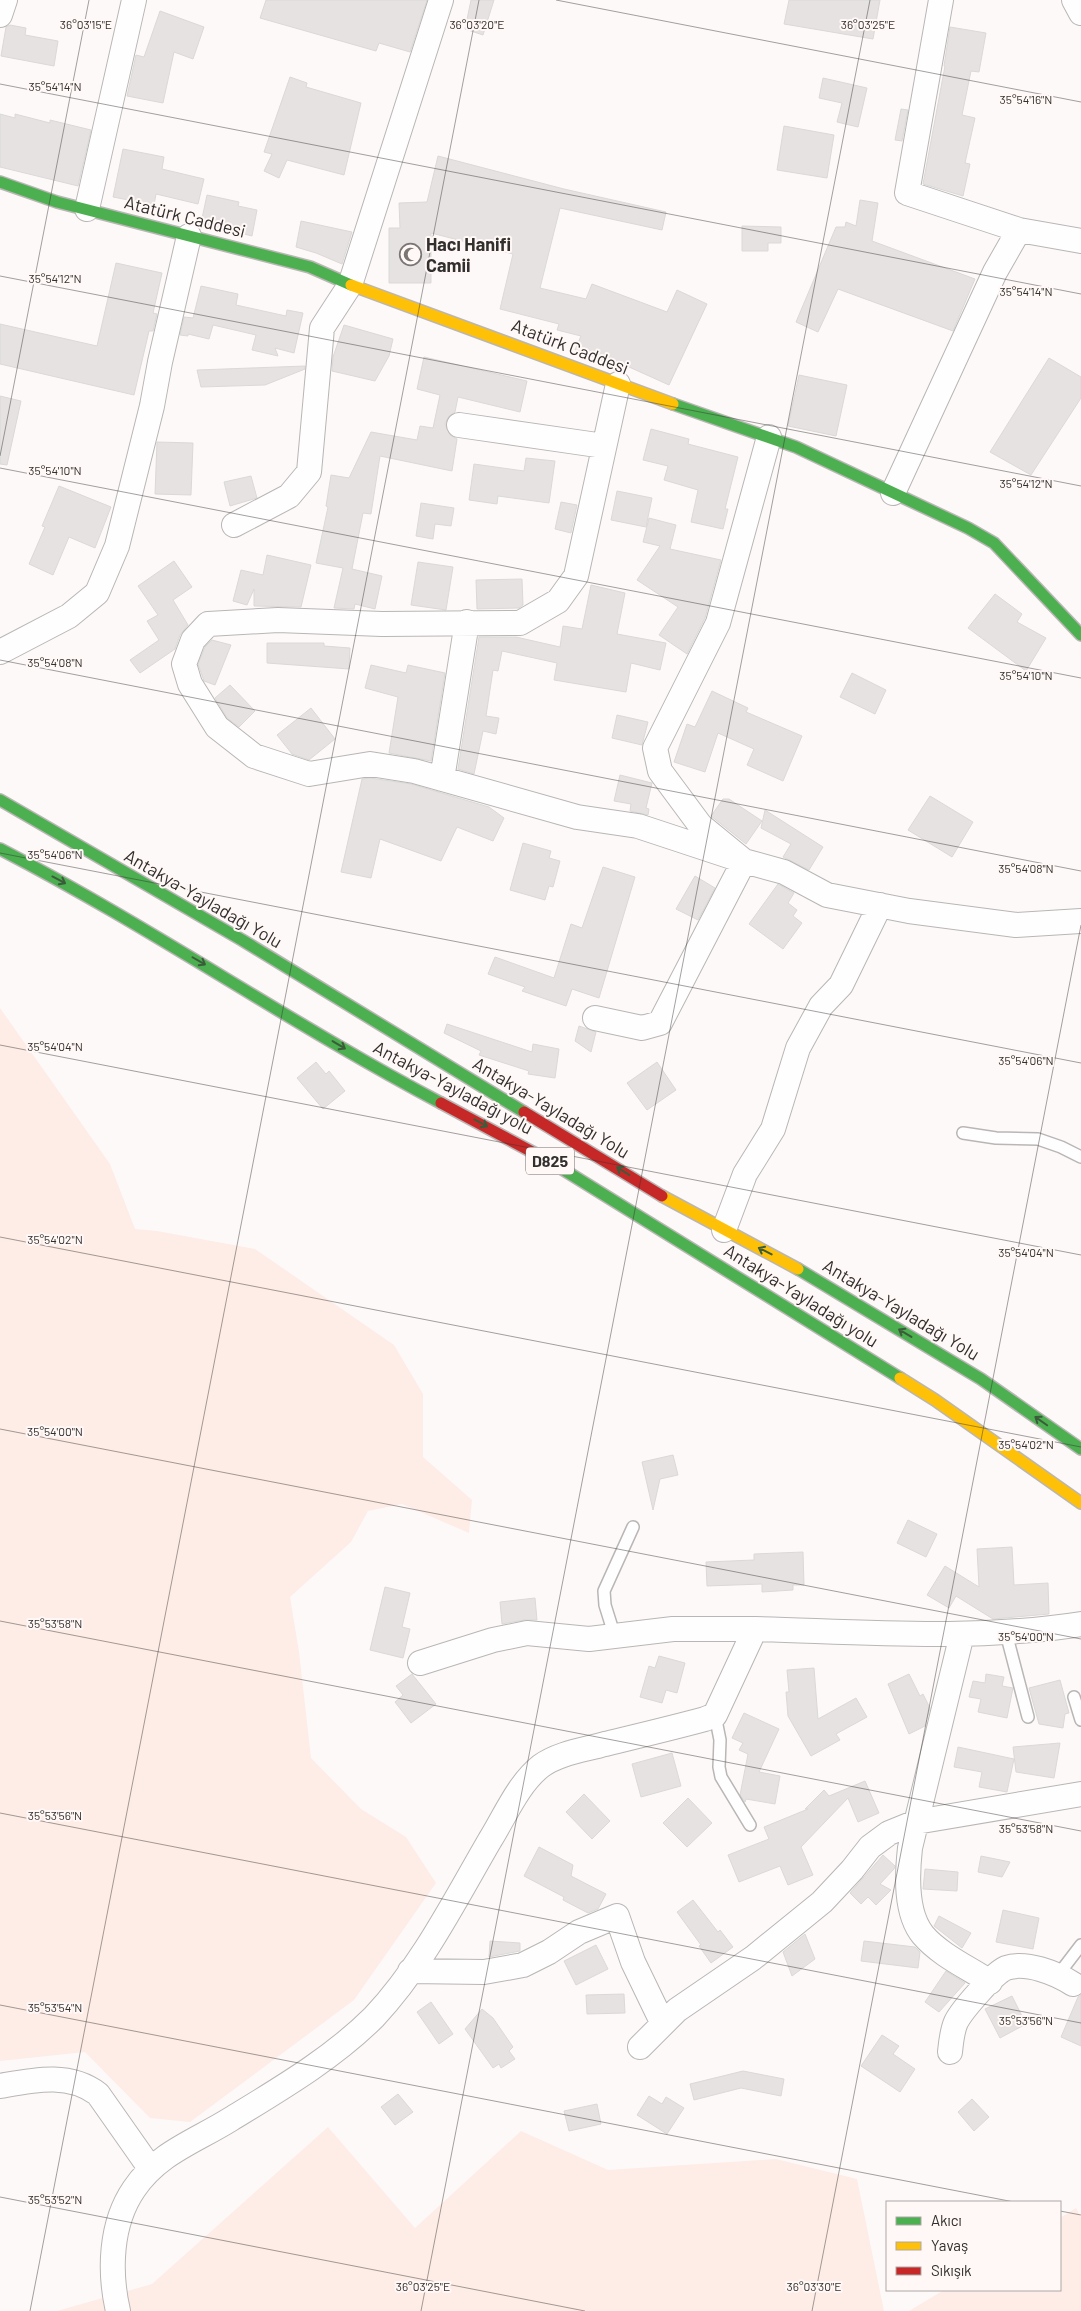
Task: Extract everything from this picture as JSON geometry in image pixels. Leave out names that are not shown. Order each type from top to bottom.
[{"type":"main road","name":"Atatürk Caddesi","points":[[0,182],[87,210],[310,267],[350,285],[618,384],[796,447],[994,543],[1081,635]]},
{"type":"main road","name":"Antakya-Yayladağı Yolu","points":[[0,800],[90,854],[242,940],[407,1042],[667,1198],[826,1284],[981,1379],[1081,1449]]},
{"type":"main road","name":"Antakya-Yayladağı yolu","points":[[0,849],[75,888],[383,1072],[535,1152],[935,1400],[1081,1504]]},
{"type":"street","points":[[0,15],[5,0]]},
{"type":"street","points":[[87,210],[134,0]]},
{"type":"street","points":[[234,525],[289,496],[309,472],[322,328],[350,285],[441,0]]},
{"type":"street","points":[[941,0],[907,193],[1019,230],[1081,241]]},
{"type":"street","points":[[1074,0],[1081,13]]},
{"type":"street","points":[[893,493],[995,272],[1019,230]]},
{"type":"street","points":[[0,652],[69,616],[97,593],[117,546],[152,406],[160,362],[189,236]]},
{"type":"street","points":[[618,384],[576,576],[558,601],[520,623],[382,624],[278,620],[208,624],[193,640],[184,664],[190,684],[218,727],[254,756],[309,774],[370,764],[414,771],[577,817],[638,826],[744,861],[784,872],[826,895],[1016,925],[1081,920]]},
{"type":"street","points":[[458,425],[604,446]]},
{"type":"street","points":[[744,861],[700,825],[660,772],[655,748],[718,623],[769,437]]},
{"type":"street","points":[[442,779],[467,622]]},
{"type":"street","points":[[595,1018],[642,1028],[660,1022],[744,861]]},
{"type":"street","points":[[724,1230],[745,1174],[773,1129],[798,1048],[821,1006],[840,985],[880,905]]},
{"type":"street","points":[[420,1663],[494,1640],[527,1633],[580,1638],[673,1629],[962,1634],[1006,1633],[1081,1624]]},
{"type":"street","points":[[118,2311],[113,2282],[112,2257],[116,2234],[121,2215],[132,2190],[150,2168],[171,2151],[231,2119],[330,2055],[374,2016],[429,1944],[516,1796],[542,1766],[576,1752],[715,1715],[755,1629]]},
{"type":"street","points":[[962,1634],[916,1822],[908,1870],[909,1890],[916,1922],[929,1941],[990,1982]]},
{"type":"street","points":[[640,2047],[687,2002],[753,1958],[822,1902],[879,1838],[916,1822],[1081,1794]]},
{"type":"street","points":[[410,1971],[484,1972],[523,1965],[549,1952],[579,1932],[617,1916],[633,1962],[663,2024]]},
{"type":"street","points":[[950,2052],[952,2034],[957,2020],[1003,1970],[1017,1966],[1065,1980]]},
{"type":"street","points":[[0,2086],[65,2078],[87,2085],[98,2094],[150,2168]]},
{"type":"lane","points":[[963,1133],[996,1138],[1038,1139],[1055,1144],[1081,1157]]},
{"type":"lane","points":[[615,1636],[605,1605],[604,1591],[633,1527]]},
{"type":"lane","points":[[1006,1633],[1028,1717]]},
{"type":"lane","points":[[1074,1696],[1081,1720]]},
{"type":"lane","points":[[715,1715],[720,1740],[719,1767],[721,1776],[750,1825]]},
{"type":"lane","points":[[1065,1980],[1081,1945]]},
{"type":"shaded area","points":[[0,1008],[110,1164],[135,1229],[157,1231],[255,1249],[394,1345],[423,1394],[423,1457],[472,1500],[469,1533],[402,1504],[368,1511],[351,1542],[290,1597],[299,1652],[311,1758],[361,1809],[406,1837],[436,1883],[354,2000],[190,2122],[150,2118],[85,2052],[0,2061]]},
{"type":"shaded area","points":[[328,2127],[415,2228],[521,2131],[608,2170],[776,2159],[857,2179],[884,2311],[57,2311],[152,2284]]},
{"type":"shaded area","points":[[1076,2208],[1081,2217],[1081,2311],[909,2311],[942,2291],[1061,2291],[1061,2217]]},
{"type":"building","points":[[266,0],[427,0],[410,52],[379,43],[376,51],[260,18]]},
{"type":"building","points":[[471,0],[494,0],[483,35],[465,29]]},
{"type":"building","points":[[789,0],[880,0],[873,39],[784,24]]},
{"type":"building","points":[[160,11],[204,27],[193,59],[174,52],[163,103],[127,96],[136,55],[144,57]]},
{"type":"building","points":[[10,25],[26,28],[25,35],[58,41],[54,66],[1,56],[6,27]]},
{"type":"building","points":[[950,27],[986,33],[979,72],[971,71],[962,115],[975,118],[965,163],[970,164],[963,196],[923,184],[945,66]]},
{"type":"building","points":[[290,77],[307,83],[306,87],[361,103],[344,175],[287,160],[279,178],[264,171],[272,154],[264,152]]},
{"type":"building","points":[[823,78],[867,88],[858,127],[837,122],[842,103],[819,98]]},
{"type":"building","points":[[901,109],[908,110],[902,141],[895,140]]},
{"type":"building","points":[[0,114],[15,118],[15,114],[50,123],[50,120],[91,130],[78,186],[0,167]]},
{"type":"building","points":[[784,126],[834,135],[827,178],[777,170]]},
{"type":"building","points":[[123,149],[164,157],[162,169],[204,179],[198,204],[156,194],[154,205],[113,197]]},
{"type":"building","points":[[438,156],[564,189],[666,212],[662,230],[560,208],[540,288],[586,299],[592,284],[667,312],[677,290],[707,304],[669,385],[618,362],[617,366],[575,350],[581,336],[557,330],[559,324],[500,309],[513,254],[431,233],[431,283],[389,283],[389,228],[400,228],[399,203],[427,202]]},
{"type":"building","points":[[207,195],[239,202],[238,206],[257,210],[252,236],[201,223]]},
{"type":"building","points":[[860,200],[878,203],[872,241],[975,279],[953,331],[838,289],[818,332],[796,322],[836,227],[845,227],[846,222],[856,226]]},
{"type":"building","points":[[301,221],[352,232],[342,264],[296,247]]},
{"type":"building","points":[[742,226],[781,227],[781,243],[768,243],[768,251],[742,251]]},
{"type":"building","points":[[116,263],[162,273],[153,313],[157,314],[153,331],[149,331],[134,395],[0,364],[0,324],[97,346]]},
{"type":"building","points":[[201,286],[238,294],[236,305],[286,316],[287,310],[303,313],[294,353],[275,348],[278,356],[252,350],[256,335],[213,325],[209,339],[188,334],[188,336],[180,335],[184,317],[193,318]]},
{"type":"building","points":[[344,325],[393,339],[389,356],[375,381],[332,371],[333,357]]},
{"type":"building","points":[[424,357],[527,381],[520,412],[458,397],[455,412],[449,416],[445,424],[450,435],[457,439],[452,471],[380,456],[371,514],[363,513],[352,569],[382,576],[375,609],[355,604],[354,609],[334,608],[343,568],[316,563],[328,507],[326,506],[331,475],[349,478],[371,432],[417,440],[420,426],[433,428],[440,395],[417,389]]},
{"type":"building","points":[[1049,358],[1081,377],[1081,398],[1031,475],[990,452]]},
{"type":"building","points":[[305,366],[305,369],[265,385],[201,387],[197,370]]},
{"type":"building","points":[[799,375],[847,385],[836,436],[788,426]]},
{"type":"building","points":[[0,396],[21,401],[7,465],[0,464]]},
{"type":"building","points":[[651,429],[689,439],[688,444],[738,457],[725,509],[728,509],[723,529],[691,522],[698,490],[664,480],[668,466],[643,460]]},
{"type":"building","points":[[157,442],[193,443],[191,495],[155,494]]},
{"type":"building","points":[[526,458],[555,461],[549,503],[498,496],[497,504],[469,500],[474,464],[524,471]]},
{"type":"building","points":[[251,476],[257,498],[230,506],[224,482]]},
{"type":"building","points":[[59,486],[111,507],[95,548],[69,537],[53,575],[29,564],[45,527],[42,526]]},
{"type":"building","points":[[617,491],[652,498],[646,527],[611,520]]},
{"type":"building","points":[[561,502],[577,505],[571,533],[555,529]]},
{"type":"building","points":[[421,503],[454,508],[451,526],[435,524],[433,539],[416,536]]},
{"type":"building","points":[[649,518],[676,525],[670,549],[721,560],[705,618],[687,654],[659,635],[678,607],[637,580],[660,546],[643,542]]},
{"type":"building","points":[[267,555],[311,565],[301,607],[254,606],[254,589],[247,605],[233,601],[241,570],[263,575]]},
{"type":"building","points":[[174,561],[192,587],[173,600],[188,625],[180,635],[175,649],[140,673],[130,660],[159,640],[147,621],[158,615],[138,586]]},
{"type":"building","points":[[418,562],[453,567],[446,610],[411,605]]},
{"type":"building","points":[[522,579],[523,605],[519,608],[477,609],[476,580]]},
{"type":"building","points":[[591,585],[625,593],[617,634],[666,643],[660,670],[631,663],[626,692],[554,680],[557,663],[502,651],[498,671],[493,670],[486,716],[499,718],[496,734],[483,731],[474,774],[458,769],[479,637],[516,637],[560,647],[563,626],[582,629]]},
{"type":"building","points":[[995,594],[1022,614],[1017,622],[1046,638],[1026,671],[968,628]]},
{"type":"building","points":[[212,640],[231,645],[215,685],[204,681],[198,664],[205,647]]},
{"type":"building","points":[[267,643],[324,643],[324,646],[350,648],[349,669],[267,663]]},
{"type":"building","points":[[371,665],[406,673],[408,665],[445,673],[431,761],[389,753],[398,697],[365,688]]},
{"type":"building","points":[[852,673],[886,690],[875,714],[840,697]]},
{"type":"building","points":[[230,685],[255,711],[239,727],[227,718],[215,698]]},
{"type":"building","points":[[712,691],[748,708],[746,712],[802,736],[783,781],[747,765],[754,749],[718,733],[705,772],[674,762],[687,724],[695,727]]},
{"type":"building","points":[[311,708],[335,739],[309,760],[292,754],[277,735]]},
{"type":"building","points":[[617,715],[648,722],[642,745],[612,738]]},
{"type":"building","points":[[620,775],[652,783],[646,808],[649,809],[648,815],[630,811],[631,804],[614,801]]},
{"type":"building","points":[[370,778],[411,784],[489,807],[504,818],[493,841],[457,827],[441,861],[380,839],[371,878],[341,872],[362,779]]},
{"type":"building","points":[[930,796],[973,822],[952,857],[908,830]]},
{"type":"building","points":[[723,799],[729,799],[762,821],[746,844],[711,816]]},
{"type":"building","points":[[765,810],[823,847],[809,870],[783,857],[791,844],[761,828]]},
{"type":"building","points":[[523,843],[551,851],[549,858],[560,861],[553,887],[549,886],[545,900],[510,890]]},
{"type":"building","points":[[603,867],[635,877],[599,998],[572,989],[566,1006],[522,991],[525,987],[488,974],[495,957],[554,978],[571,924],[582,928]]},
{"type":"building","points":[[695,876],[715,888],[698,920],[676,909]]},
{"type":"building","points":[[778,884],[794,893],[788,903],[797,910],[793,916],[802,923],[783,949],[749,924]]},
{"type":"building","points":[[447,1024],[532,1052],[533,1044],[559,1049],[555,1078],[528,1074],[529,1071],[479,1055],[481,1051],[444,1033]]},
{"type":"building","points":[[579,1026],[596,1032],[591,1052],[575,1041]]},
{"type":"building","points":[[316,1062],[326,1074],[329,1071],[345,1091],[323,1109],[297,1078]]},
{"type":"building","points":[[657,1062],[676,1090],[647,1110],[627,1083]]},
{"type":"building","points":[[673,1455],[678,1475],[660,1479],[653,1510],[642,1462]]},
{"type":"building","points":[[908,1520],[937,1534],[926,1557],[897,1543]]},
{"type":"building","points":[[1012,1547],[1014,1585],[1048,1583],[1049,1614],[993,1619],[956,1596],[949,1608],[927,1595],[945,1566],[979,1587],[977,1549]]},
{"type":"building","points":[[803,1552],[804,1585],[793,1585],[793,1590],[762,1592],[762,1584],[707,1586],[706,1562],[754,1560],[754,1554]]},
{"type":"building","points":[[385,1587],[410,1593],[402,1627],[410,1629],[403,1658],[370,1650]]},
{"type":"building","points":[[535,1598],[537,1620],[502,1624],[500,1602]]},
{"type":"building","points":[[659,1656],[685,1663],[677,1693],[666,1690],[662,1703],[640,1697],[649,1666],[655,1668]]},
{"type":"building","points":[[814,1668],[818,1719],[856,1698],[867,1717],[836,1734],[840,1740],[811,1756],[788,1716],[786,1692],[789,1692],[787,1670]]},
{"type":"building","points":[[412,1674],[436,1704],[411,1723],[395,1702],[403,1695],[396,1686]]},
{"type":"building","points":[[909,1674],[920,1696],[923,1694],[930,1708],[925,1726],[909,1734],[888,1684]]},
{"type":"building","points":[[986,1674],[1004,1677],[1002,1686],[1013,1688],[1007,1718],[978,1712],[981,1699],[969,1697],[973,1681],[985,1683]]},
{"type":"building","points":[[1060,1680],[1069,1713],[1065,1714],[1063,1728],[1039,1724],[1029,1688]]},
{"type":"building","points":[[744,1713],[779,1729],[759,1772],[780,1776],[775,1804],[746,1799],[745,1802],[740,1795],[748,1754],[739,1750],[743,1743],[732,1738]]},
{"type":"building","points":[[1060,1743],[1054,1778],[1016,1772],[1013,1747]]},
{"type":"building","points":[[958,1747],[1014,1759],[1007,1792],[979,1787],[982,1772],[954,1767]]},
{"type":"building","points":[[672,1753],[681,1786],[641,1797],[632,1764]]},
{"type":"building","points":[[865,1781],[879,1813],[858,1822],[848,1798],[801,1847],[813,1875],[788,1885],[780,1866],[739,1882],[728,1855],[769,1839],[764,1827],[808,1809],[805,1809],[824,1790],[829,1796]]},
{"type":"building","points":[[584,1794],[610,1821],[592,1839],[566,1812]]},
{"type":"building","points":[[688,1798],[712,1823],[687,1847],[663,1823]]},
{"type":"building","points":[[539,1847],[573,1865],[571,1876],[606,1894],[598,1909],[588,1913],[563,1900],[564,1897],[524,1876]]},
{"type":"building","points":[[883,1855],[895,1866],[880,1884],[891,1890],[876,1905],[868,1897],[861,1904],[850,1893]]},
{"type":"building","points":[[981,1856],[1010,1862],[1002,1877],[978,1872]]},
{"type":"building","points":[[925,1869],[958,1872],[957,1891],[923,1889]]},
{"type":"building","points":[[693,1900],[718,1932],[720,1930],[733,1947],[711,1963],[699,1946],[701,1945],[677,1912]]},
{"type":"building","points":[[1003,1910],[1039,1918],[1033,1949],[996,1942]]},
{"type":"building","points":[[939,1916],[971,1933],[962,1948],[934,1926]]},
{"type":"building","points":[[805,1934],[815,1959],[792,1976],[783,1952]]},
{"type":"building","points":[[490,1941],[520,1943],[520,1951],[489,1957]]},
{"type":"building","points":[[864,1941],[915,1947],[920,1952],[918,1968],[861,1961]]},
{"type":"building","points":[[596,1945],[608,1969],[576,1985],[564,1961]]},
{"type":"building","points":[[946,1971],[965,1983],[939,2012],[925,2002]]},
{"type":"building","points":[[624,1994],[625,2013],[587,2014],[586,1995]]},
{"type":"building","points":[[1081,1995],[1081,2046],[1061,2037],[1078,1997]]},
{"type":"building","points":[[1012,1996],[1026,2024],[1000,2038],[985,2009]]},
{"type":"building","points":[[431,2002],[453,2034],[439,2044],[417,2012]]},
{"type":"building","points":[[482,2009],[493,2018],[513,2047],[509,2051],[515,2059],[501,2068],[499,2064],[493,2068],[465,2029]]},
{"type":"building","points":[[882,2035],[899,2046],[893,2054],[915,2069],[900,2092],[861,2066]]},
{"type":"building","points":[[743,2071],[784,2079],[781,2096],[741,2088],[694,2100],[690,2084]]},
{"type":"building","points":[[398,2094],[413,2112],[395,2125],[381,2107]]},
{"type":"building","points":[[649,2096],[662,2104],[666,2097],[684,2108],[667,2134],[637,2115]]},
{"type":"building","points":[[972,2099],[989,2117],[974,2131],[958,2112]]},
{"type":"building","points":[[597,2104],[601,2124],[569,2131],[564,2111]]},
{"type":"traffic: fast","points":[[0,182],[57,202],[310,267],[351,285]]},
{"type":"traffic: fast","points":[[673,404],[796,447],[968,528],[994,543],[1081,635]]},
{"type":"traffic: fast","points":[[0,800],[242,940],[524,1112]]},
{"type":"traffic: fast","points":[[0,849],[112,910],[330,1041],[441,1103]]},
{"type":"traffic: fast","points":[[551,1162],[900,1378]]},
{"type":"traffic: fast","points":[[798,1269],[981,1379],[1081,1449]]},
{"type":"traffic: slow","points":[[351,285],[673,404]]},
{"type":"traffic: slow","points":[[662,1196],[798,1269]]},
{"type":"traffic: slow","points":[[900,1378],[935,1400],[1081,1503]]},
{"type":"traffic: jam","points":[[441,1103],[551,1162]]},
{"type":"traffic: jam","points":[[524,1112],[662,1196]]},
{"type":"place","name":"Hacı Hanifi Camii","points":[[410,255]]}]
